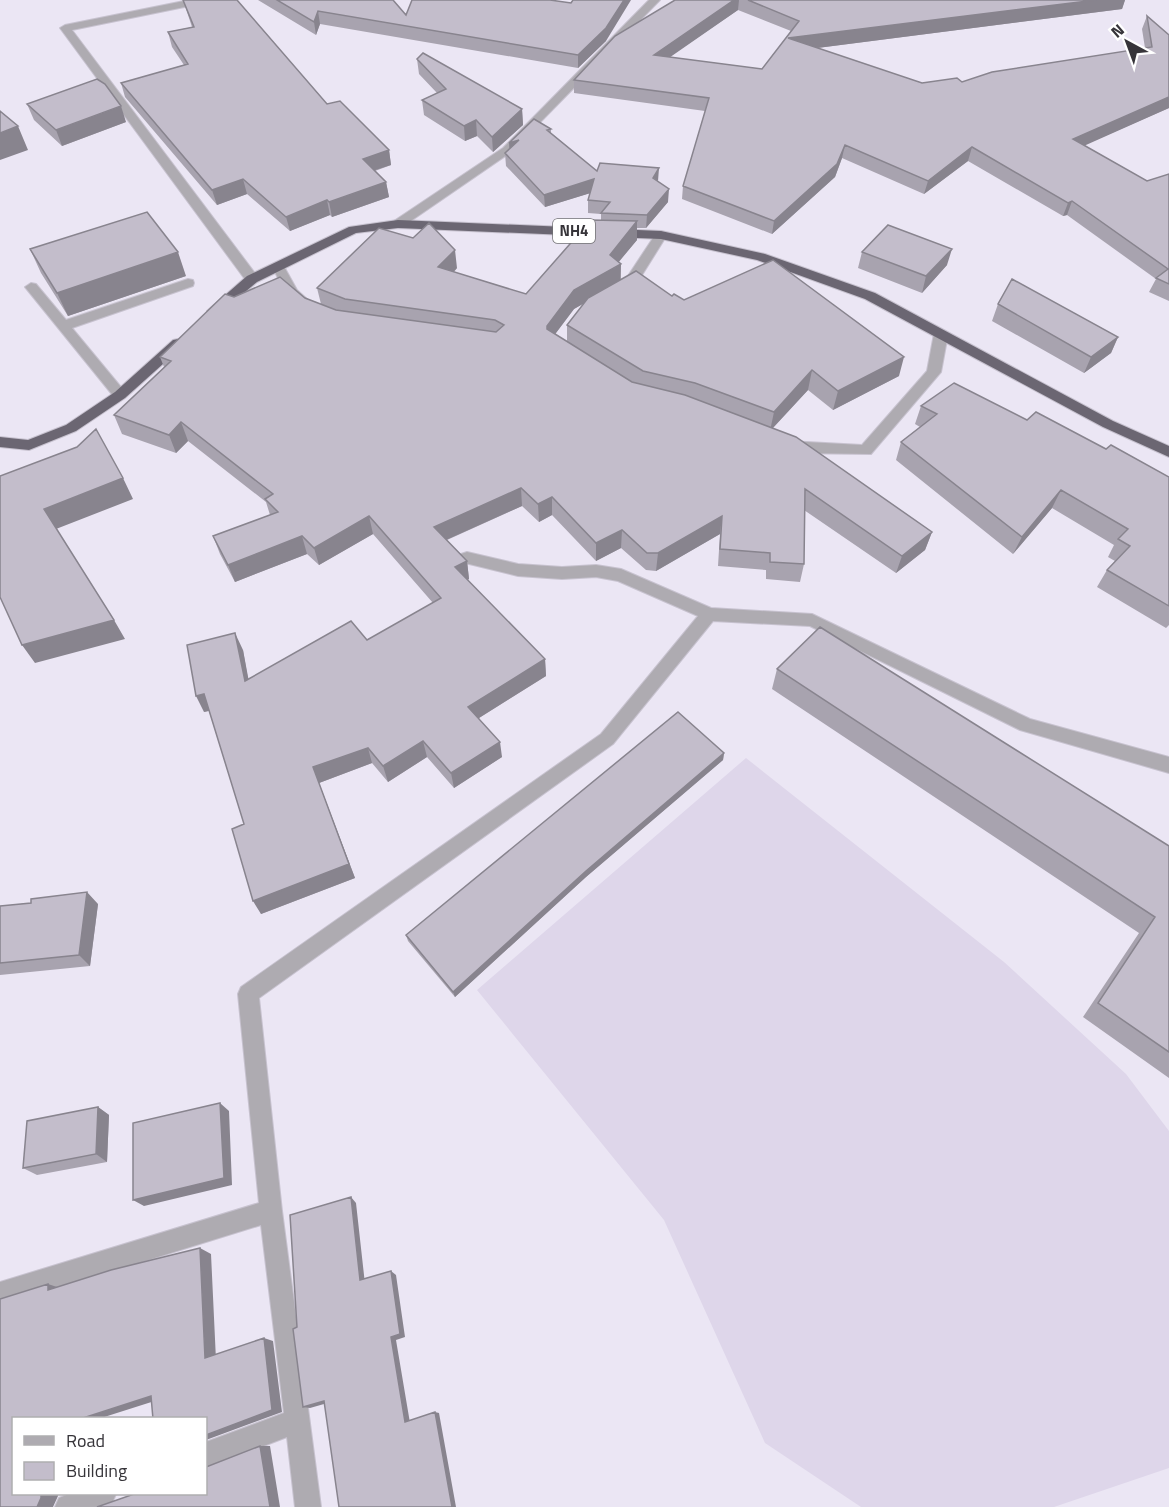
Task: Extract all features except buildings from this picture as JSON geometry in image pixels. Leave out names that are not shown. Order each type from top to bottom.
[{"type":"highway","name":"NH4","points":[[207,317],[252,279],[353,230],[398,224],[661,235],[761,257],[870,296],[1108,424],[1169,452]]},
{"type":"highway","points":[[0,442],[29,444],[71,428],[120,395],[189,332]]},
{"type":"street","points":[[204,0],[65,28],[252,279]]},
{"type":"street","points":[[398,224],[507,150],[655,0]]},
{"type":"street","points":[[609,298],[627,288],[661,235]]},
{"type":"street","points":[[278,266],[292,292],[316,312]]},
{"type":"street","points":[[63,326],[188,283]]},
{"type":"street","points":[[31,287],[120,395]]},
{"type":"street","points":[[772,440],[793,448],[866,450],[934,372],[940,334]]},
{"type":"street","points":[[467,558],[518,570],[562,573],[596,571],[621,575],[709,614],[812,620],[1026,725],[1169,765]]},
{"type":"street","points":[[308,1507],[271,1211],[248,994],[606,739],[709,614]]},
{"type":"street","points":[[0,1294],[271,1211]]},
{"type":"street","points":[[207,1455],[297,1420]]},
{"type":"street","points":[[68,1507],[100,1495]]},
{"type":"shaded area","points":[[746,758],[1004,962],[1126,1074],[1169,1131],[1169,1468],[1054,1507],[861,1507],[765,1443],[664,1220],[477,990]]}]
